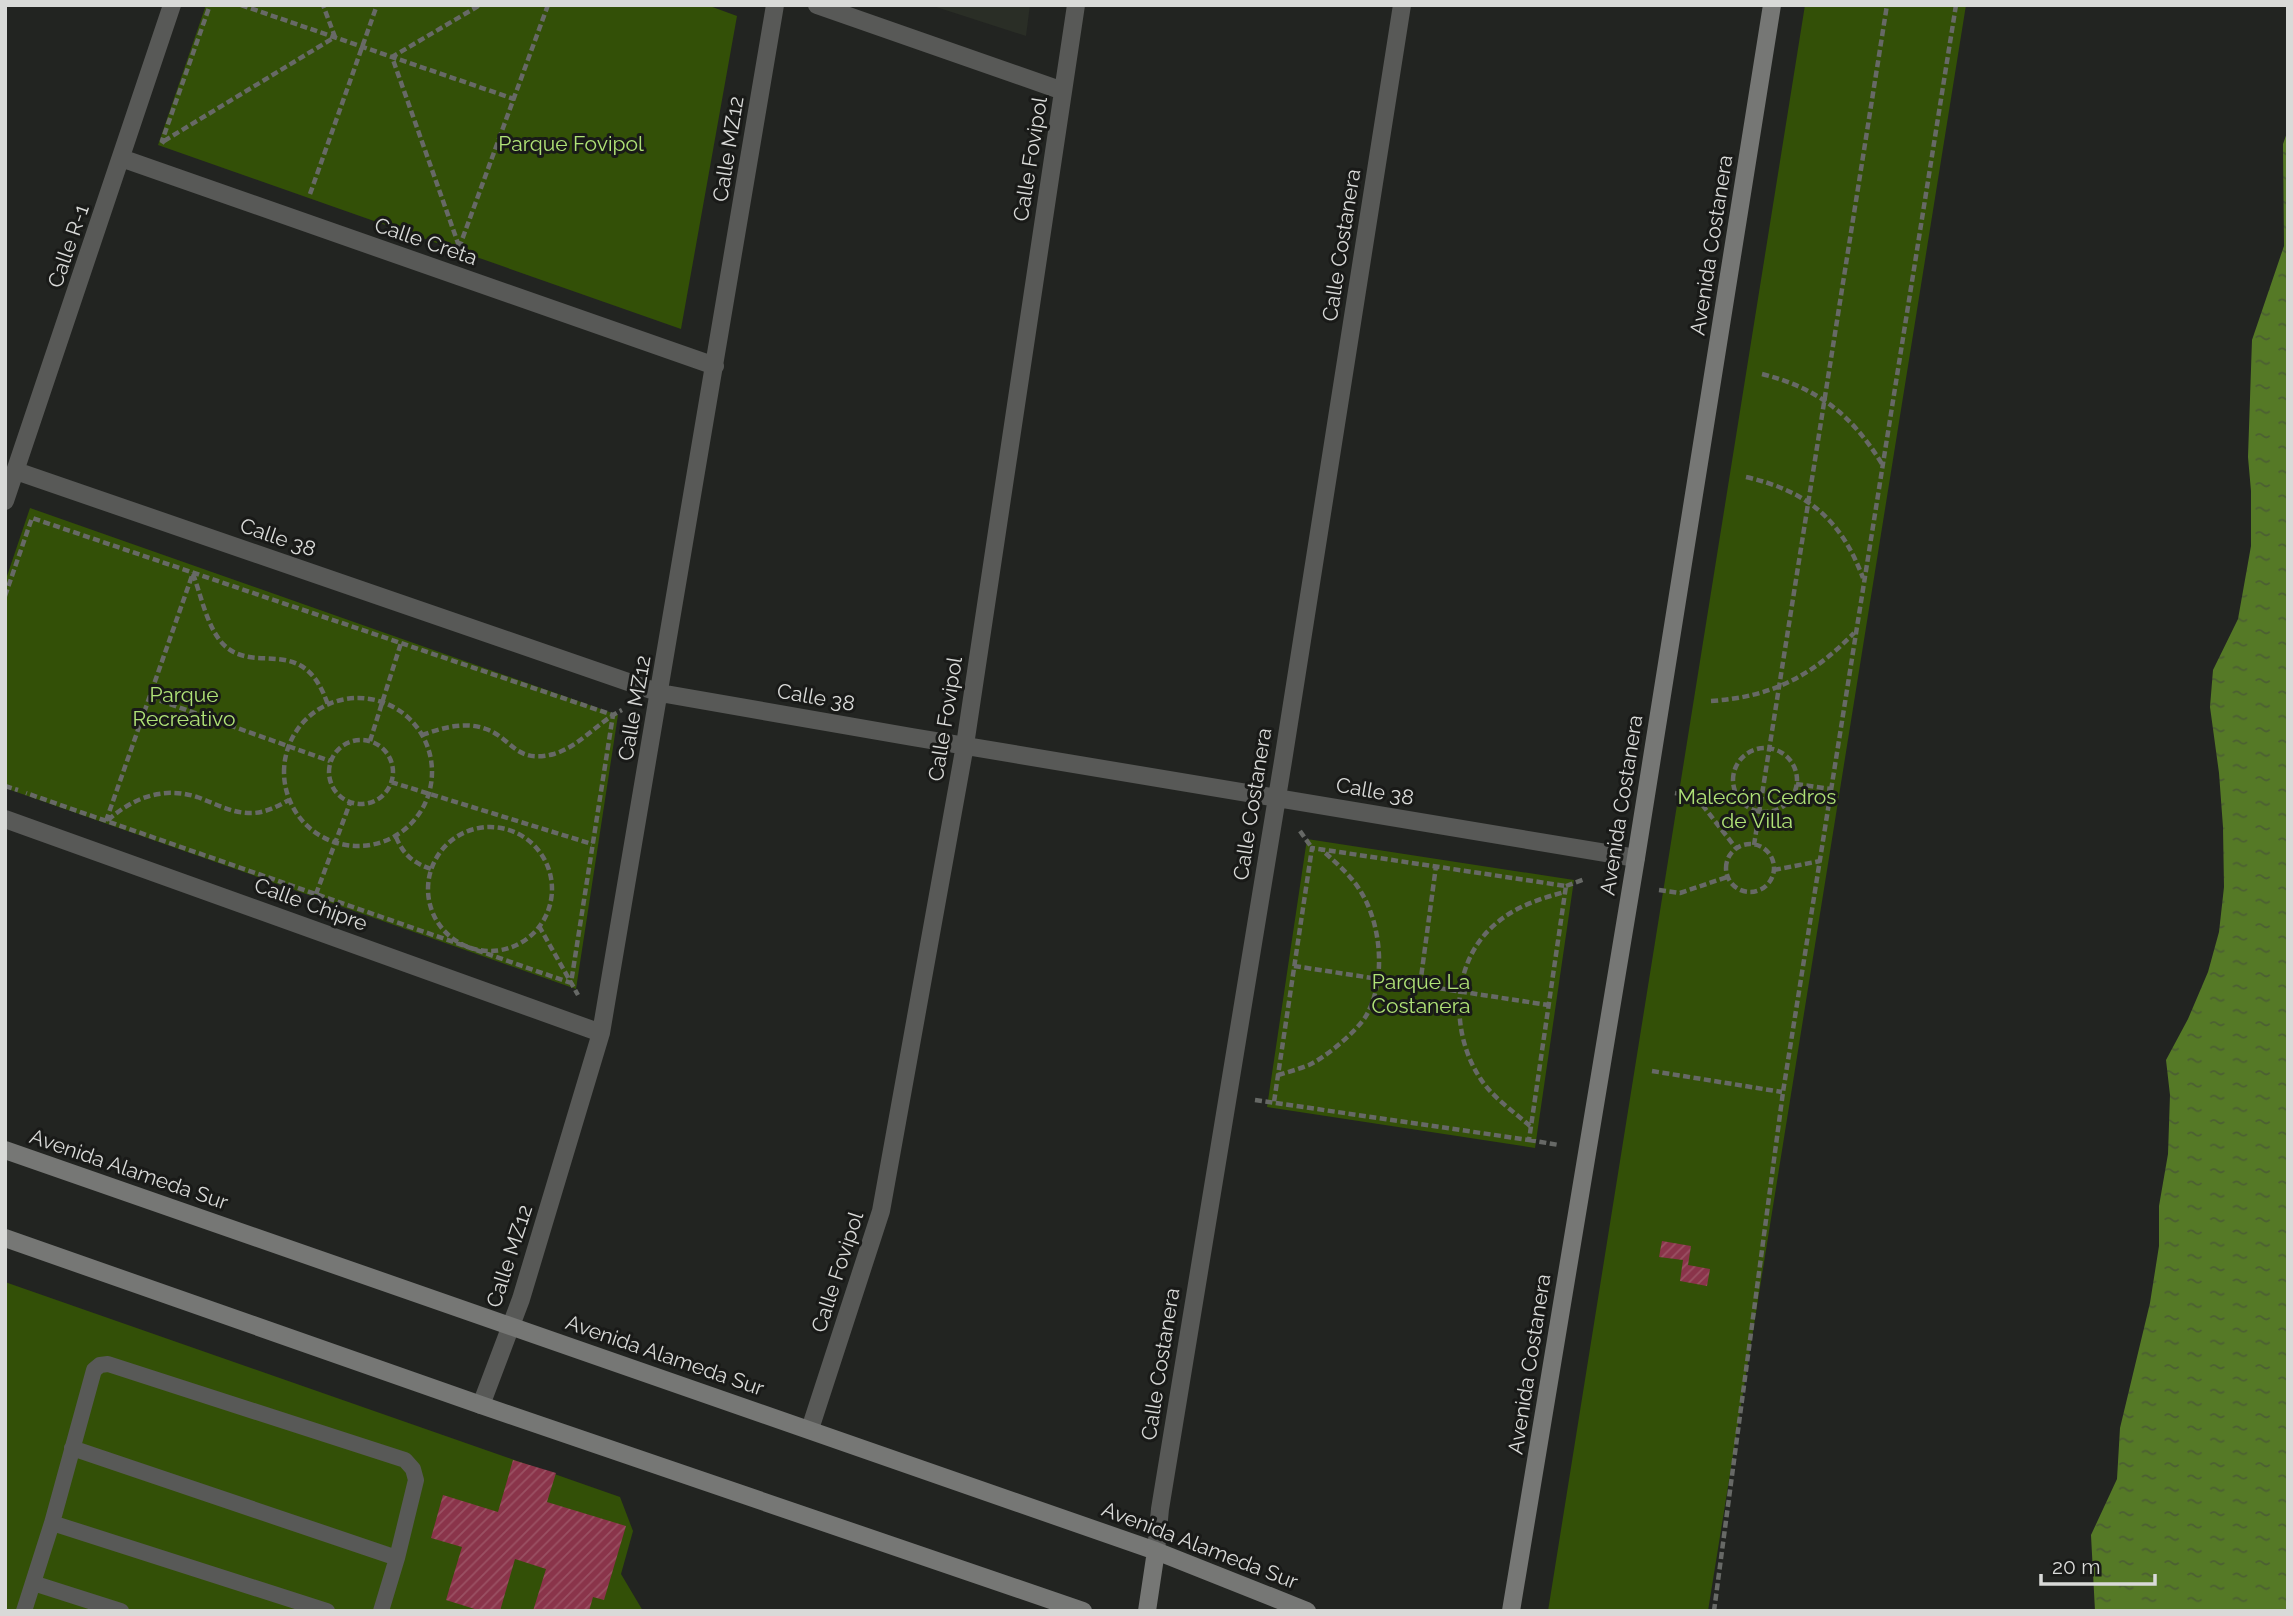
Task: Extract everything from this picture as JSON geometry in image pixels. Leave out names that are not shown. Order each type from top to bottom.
[{"type":"main road","name":"Avenida Costanera","points":[[1511,1611],[1636,858],[1772,5]]},
{"type":"main road","name":"Avenida Alameda Sur","points":[[5,1150],[1156,1551],[1307,1611]]},
{"type":"main road","points":[[5,1238],[481,1405],[1083,1611]]},
{"type":"main road","name":"Calle Costanera","points":[[1147,1611],[1156,1551]]},
{"type":"street","name":"Calle R-1","points":[[5,502],[173,5]]},
{"type":"street","name":"Calle MZ12","points":[[481,1405],[521,1299],[601,1032],[775,5]]},
{"type":"street","points":[[817,5],[1063,91]]},
{"type":"street","name":"Calle Fovipol","points":[[810,1429],[881,1211],[965,746],[1076,5]]},
{"type":"street","name":"Calle Costanera","points":[[1156,1551],[1169,1454],[1277,797],[1402,5]]},
{"type":"street","name":"Calle Creta","points":[[121,159],[715,366]]},
{"type":"street","name":"Calle 38","points":[[16,471],[660,693],[1636,858]]},
{"type":"street","name":"Calle Chipre","points":[[5,819],[601,1032]]},
{"type":"lane","points":[[24,1611],[52,1523],[94,1370],[100,1365],[108,1364],[405,1460],[413,1469],[416,1480],[381,1611]]},
{"type":"lane","points":[[72,1448],[397,1558]]},
{"type":"lane","points":[[52,1523],[327,1611]]},
{"type":"lane","points":[[33,1583],[121,1611]]},
{"type":"path","points":[[162,141],[210,5]]},
{"type":"path","points":[[241,5],[514,99]]},
{"type":"path","points":[[323,5],[335,37]]},
{"type":"path","points":[[310,194],[377,5]]},
{"type":"path","points":[[392,57],[480,5]]},
{"type":"path","points":[[450,274],[548,5]]},
{"type":"path","points":[[1754,845],[1887,5]]},
{"type":"path","points":[[1714,1611],[1783,1092],[1955,5]]},
{"type":"path","points":[[121,159],[162,141],[335,37]]},
{"type":"path","points":[[392,57],[460,247]]},
{"type":"path","points":[[162,141],[175,146]]},
{"type":"path","points":[[298,189],[322,198]]},
{"type":"path","points":[[447,243],[460,247]]},
{"type":"path","points":[[1762,374],[1803,387],[1825,400],[1846,416],[1866,439],[1882,465]]},
{"type":"path","points":[[1746,477],[1790,490],[1828,518],[1844,536],[1864,580]]},
{"type":"path","points":[[5,596],[32,518],[613,715]]},
{"type":"path","points":[[106,821],[193,573]]},
{"type":"path","points":[[193,573],[212,626],[225,645],[248,657],[278,657],[305,668],[323,691],[328,705]]},
{"type":"path","points":[[1711,701],[1757,695],[1807,674],[1856,632]]},
{"type":"path","points":[[370,741],[401,643]]},
{"type":"path","points":[[422,734],[443,728],[474,726],[494,733],[511,748],[536,756],[552,754],[567,749],[613,715],[660,693]]},
{"type":"path","points":[[150,697],[330,761]]},
{"type":"path","points":[[362,697],[383,702],[401,711],[422,734],[428,745],[433,765],[425,806],[413,823],[396,837],[377,845],[355,847],[335,843],[316,833],[300,819],[289,800],[284,779],[285,758],[292,737],[305,720],[341,699],[362,697]]},
{"type":"path","points":[[571,983],[613,715]]},
{"type":"path","points":[[358,739],[370,741],[382,747],[390,757],[393,769],[391,782],[385,793],[375,800],[363,804],[350,803],[332,786],[328,774],[330,761],[336,750],[346,743],[358,739]]},
{"type":"path","points":[[1769,748],[1790,760],[1796,784],[1792,796],[1784,806],[1773,811],[1760,811],[1739,799],[1733,775],[1737,763],[1745,754],[1756,749],[1769,748]]},
{"type":"path","points":[[391,782],[592,844]]},
{"type":"path","points":[[1796,784],[1830,789]]},
{"type":"path","points":[[5,786],[571,983]]},
{"type":"path","points":[[1647,789],[1696,797],[1736,848]]},
{"type":"path","points":[[106,821],[141,798],[161,793],[179,793],[197,797],[227,810],[255,813],[289,800]]},
{"type":"path","points":[[316,894],[350,803]]},
{"type":"path","points":[[509,830],[512,819]]},
{"type":"path","points":[[491,826],[509,830],[526,839],[540,853],[549,870],[552,889],[548,909],[540,926],[526,939],[508,948],[489,951],[471,947],[453,939],[440,925],[431,908],[428,888],[431,869],[440,852],[454,838],[471,829],[491,826]]},
{"type":"path","points":[[396,837],[402,850],[412,860],[431,869]]},
{"type":"path","points":[[1746,844],[1754,845],[1766,851],[1772,859],[1774,870],[1764,889],[1753,893],[1743,892],[1733,886],[1727,877],[1726,866],[1729,856],[1736,848],[1746,844]]},
{"type":"path","points":[[1312,848],[1321,849],[1566,886],[1529,1140],[1274,1102],[1312,848]]},
{"type":"path","points":[[1278,1075],[1309,1065],[1337,1046],[1365,1018],[1376,993],[1379,957],[1374,922],[1361,892],[1341,866],[1321,849]]},
{"type":"path","points":[[1774,870],[1819,861]]},
{"type":"path","points":[[1420,985],[1436,866]]},
{"type":"path","points":[[1631,886],[1680,893],[1727,877]]},
{"type":"path","points":[[1531,1126],[1501,1102],[1480,1079],[1465,1048],[1460,1021],[1460,990],[1467,964],[1478,943],[1491,928],[1532,901],[1566,892]]},
{"type":"path","points":[[540,926],[601,1032]]},
{"type":"path","points":[[1294,966],[1549,1005]]},
{"type":"path","points":[[1652,1071],[1783,1092]]},
{"type":"shaded area","points":[[930,5],[1030,5],[1026,36]]},
{"type":"green space","name":"Parque Fovipol","points":[[206,5],[707,5],[737,16],[681,329],[158,145]]},
{"type":"green space","name":"Malecón Cedros de Villa","points":[[1805,5],[1966,5],[1708,1611],[1548,1611]]},
{"type":"green space","name":"Parque Recreativo","points":[[30,508],[618,715],[576,989],[5,788],[5,582]]},
{"type":"green space","name":"Parque La Costanera","points":[[1307,839],[1574,880],[1535,1148],[1267,1107]]},
{"type":"green space","points":[[5,1282],[620,1497],[633,1531],[621,1574],[643,1611],[5,1611]]},
{"type":"water","points":[[2288,130],[2288,1611],[2095,1611],[2091,1535],[2117,1479],[2120,1428],[2150,1303],[2159,1246],[2159,1206],[2168,1154],[2170,1095],[2166,1060],[2188,1019],[2208,972],[2219,932],[2224,887],[2223,827],[2210,707],[2213,670],[2238,619],[2251,546],[2248,457],[2252,340],[2284,246],[2283,144]]},
{"type":"building","points":[[1662,1241],[1691,1246],[1688,1265],[1710,1269],[1707,1286],[1680,1281],[1683,1260],[1659,1257]]},
{"type":"building","points":[[513,1460],[556,1473],[547,1502],[626,1526],[604,1600],[593,1597],[589,1611],[533,1611],[546,1569],[515,1559],[500,1611],[481,1611],[446,1600],[462,1547],[431,1538],[443,1495],[498,1512]]}]
